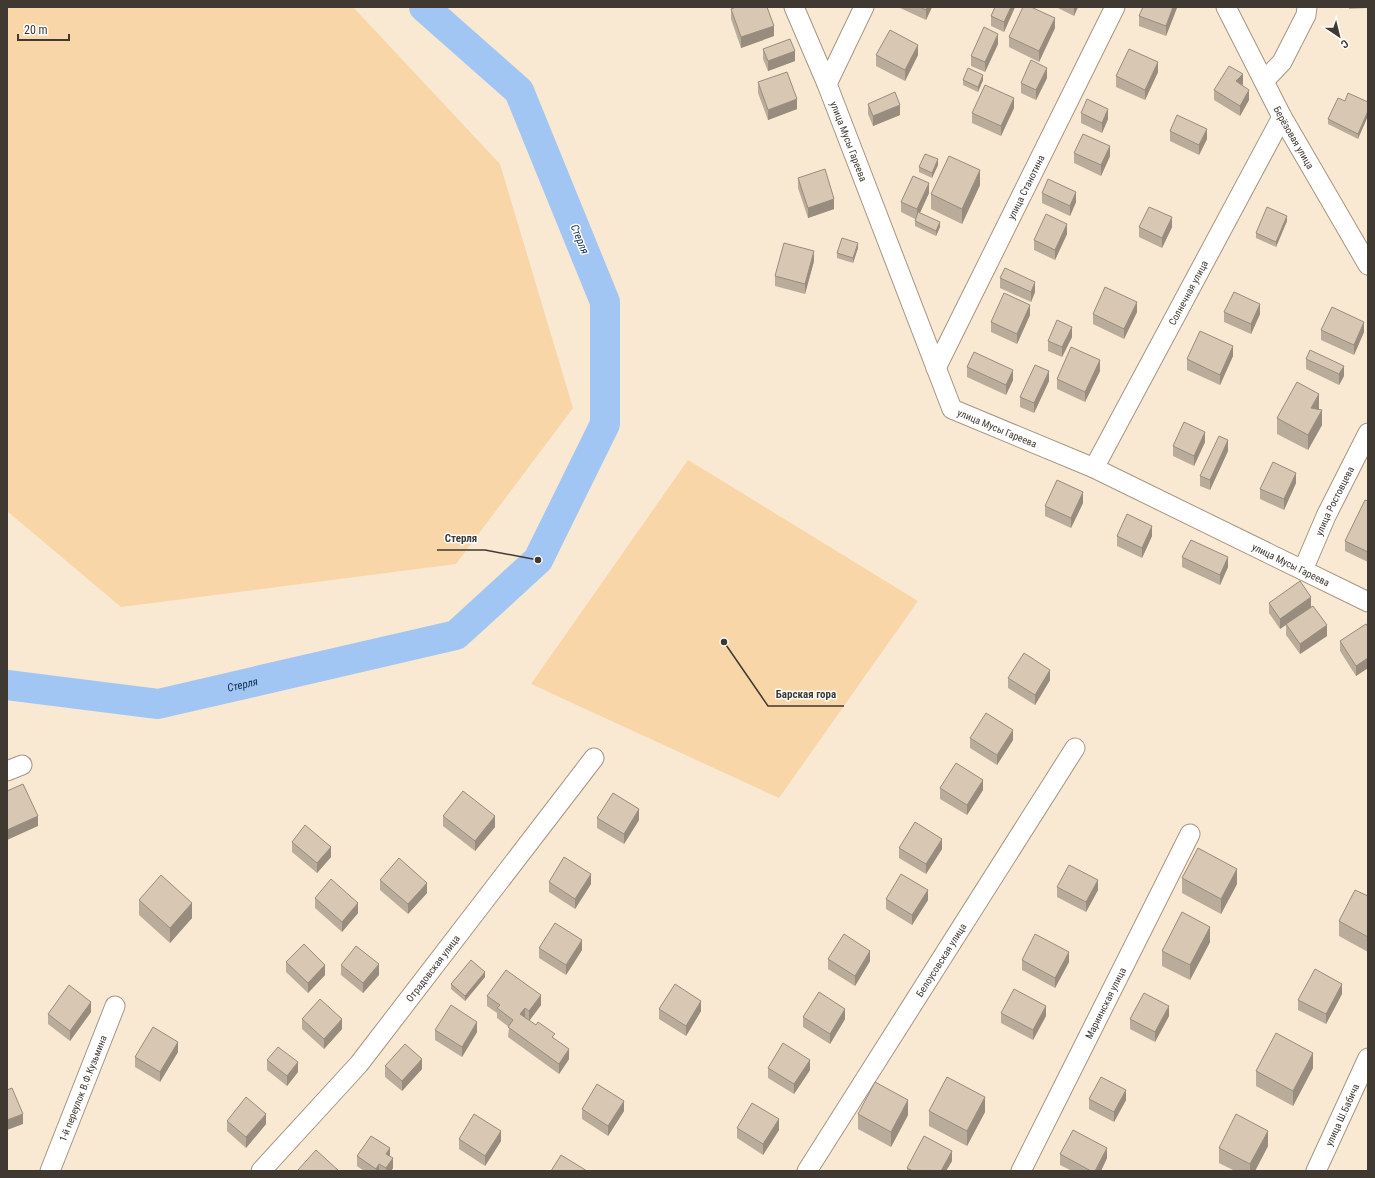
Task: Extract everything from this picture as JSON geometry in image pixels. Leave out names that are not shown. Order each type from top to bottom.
[{"type":"street","name":"улица Мусы Гареева","points":[[794,7],[827,84],[952,409],[1094,468],[1368,602]]},
{"type":"street","points":[[827,84],[864,7]]},
{"type":"street","name":"улица Станотина","points":[[936,368],[1115,7]]},
{"type":"street","name":"Берёзовая улица","points":[[1226,7],[1282,117],[1368,265]]},
{"type":"street","points":[[1264,81],[1282,62],[1306,15],[1307,7]]},
{"type":"street","name":"Солнечная улица","points":[[1094,468],[1282,117]]},
{"type":"street","name":"улица Ростовцева","points":[[1303,570],[1326,516],[1368,433]]},
{"type":"street","name":"Белоусовская улица","points":[[807,1171],[1075,748]]},
{"type":"street","name":"Отрадовская улица","points":[[261,1171],[359,1064],[594,758]]},
{"type":"street","name":"Мариинская улица","points":[[1021,1171],[1190,834]]},
{"type":"street","name":"1-й переулок В.Ф.Кузьмина","points":[[50,1171],[115,1006]]},
{"type":"street","name":"улица Ш.Бабича","points":[[1316,1171],[1368,1058]]},
{"type":"shaded area","points":[[7,7],[353,7],[500,164],[573,408],[456,564],[121,607],[7,511]]},
{"type":"shaded area","points":[[688,460],[918,601],[779,798],[531,684]]},
{"type":"building","points":[[736,7],[767,7],[774,26],[741,37],[731,9]]},
{"type":"building","points":[[920,7],[927,7],[926,10]]},
{"type":"building","points":[[995,7],[1011,7],[1004,22],[991,16]]},
{"type":"building","points":[[1023,7],[1031,7],[1055,18],[1039,51],[1009,37]]},
{"type":"building","points":[[1143,7],[1173,7],[1166,26],[1139,16]]},
{"type":"building","points":[[984,27],[998,34],[985,62],[971,56]]},
{"type":"building","points":[[890,30],[918,45],[905,70],[876,55]]},
{"type":"building","points":[[790,39],[795,51],[768,61],[763,49]]},
{"type":"building","points":[[1129,49],[1158,62],[1145,90],[1116,76]]},
{"type":"building","points":[[1031,60],[1047,68],[1036,90],[1021,83]]},
{"type":"building","points":[[1229,66],[1243,74],[1236,81],[1249,90],[1240,106],[1214,90]]},
{"type":"building","points":[[968,68],[983,75],[978,87],[963,80]]},
{"type":"building","points":[[787,72],[797,99],[768,110],[758,82]]},
{"type":"building","points":[[985,85],[1014,98],[1001,126],[972,113]]},
{"type":"building","points":[[895,92],[900,105],[873,116],[868,104]]},
{"type":"building","points":[[1348,93],[1368,102],[1368,111],[1358,134],[1328,119],[1338,98],[1345,101]]},
{"type":"building","points":[[1087,99],[1108,109],[1102,123],[1081,113]]},
{"type":"building","points":[[1177,115],[1207,129],[1199,145],[1170,131]]},
{"type":"building","points":[[1083,134],[1110,146],[1101,165],[1074,153]]},
{"type":"building","points":[[925,154],[938,159],[932,173],[919,167]]},
{"type":"building","points":[[949,156],[980,170],[962,209],[931,194]]},
{"type":"building","points":[[825,169],[834,199],[808,208],[798,178]]},
{"type":"building","points":[[913,176],[929,183],[917,209],[901,202]]},
{"type":"building","points":[[1048,179],[1076,192],[1070,206],[1042,193]]},
{"type":"building","points":[[1149,207],[1172,217],[1162,238],[1139,227]]},
{"type":"building","points":[[1267,207],[1287,216],[1276,242],[1256,233]]},
{"type":"building","points":[[918,212],[940,222],[936,231],[915,221]]},
{"type":"building","points":[[1046,214],[1067,224],[1055,250],[1034,240]]},
{"type":"building","points":[[842,238],[858,243],[853,258],[837,253]]},
{"type":"building","points":[[784,243],[814,251],[805,284],[775,276]]},
{"type":"building","points":[[1005,268],[1035,282],[1031,292],[1000,278]]},
{"type":"building","points":[[1105,287],[1137,302],[1124,329],[1093,314]]},
{"type":"building","points":[[1234,292],[1260,304],[1251,324],[1224,312]]},
{"type":"building","points":[[1004,293],[1030,305],[1017,334],[991,322]]},
{"type":"building","points":[[1332,307],[1364,322],[1354,345],[1321,330]]},
{"type":"building","points":[[1057,320],[1072,327],[1062,347],[1048,341]]},
{"type":"building","points":[[1200,331],[1233,346],[1220,375],[1187,359]]},
{"type":"building","points":[[1071,347],[1100,360],[1085,392],[1057,379]]},
{"type":"building","points":[[1310,350],[1344,366],[1339,374],[1306,359]]},
{"type":"building","points":[[974,352],[1013,370],[1006,385],[967,367]]},
{"type":"building","points":[[1035,365],[1049,371],[1034,403],[1020,397]]},
{"type":"building","points":[[1297,382],[1319,394],[1311,408],[1322,410],[1308,435],[1277,418]]},
{"type":"building","points":[[1184,422],[1205,432],[1194,456],[1173,446]]},
{"type":"building","points":[[1219,436],[1228,440],[1210,480],[1200,476]]},
{"type":"building","points":[[1273,462],[1296,473],[1284,499],[1260,489]]},
{"type":"building","points":[[1057,480],[1083,492],[1071,518],[1045,506]]},
{"type":"building","points":[[1365,500],[1368,501],[1368,552],[1345,541]]},
{"type":"building","points":[[1127,514],[1152,526],[1142,548],[1117,536]]},
{"type":"building","points":[[1191,540],[1228,557],[1220,575],[1182,557]]},
{"type":"building","points":[[1300,581],[1311,597],[1280,619],[1269,603]]},
{"type":"building","points":[[1313,606],[1327,625],[1300,644],[1286,624]]},
{"type":"building","points":[[1366,624],[1368,627],[1368,658],[1356,666],[1340,641]]},
{"type":"building","points":[[1024,653],[1050,670],[1035,695],[1008,678]]},
{"type":"building","points":[[986,713],[1013,730],[997,755],[970,738]]},
{"type":"building","points":[[956,763],[983,780],[967,805],[940,788]]},
{"type":"building","points":[[23,784],[38,816],[7,830],[7,791]]},
{"type":"building","points":[[463,791],[495,816],[475,841],[443,816]]},
{"type":"building","points":[[613,793],[639,809],[624,834],[597,818]]},
{"type":"building","points":[[915,822],[942,839],[926,864],[899,848]]},
{"type":"building","points":[[305,825],[331,847],[317,863],[292,842]]},
{"type":"building","points":[[1198,848],[1237,869],[1221,899],[1182,878]]},
{"type":"building","points":[[564,857],[591,874],[575,899],[549,882]]},
{"type":"building","points":[[399,858],[427,883],[408,904],[380,880]]},
{"type":"building","points":[[1069,865],[1098,880],[1086,902],[1057,887]]},
{"type":"building","points":[[901,874],[928,890],[912,915],[886,899]]},
{"type":"building","points":[[161,875],[192,903],[170,928],[139,900]]},
{"type":"building","points":[[331,879],[358,903],[342,922],[315,898]]},
{"type":"building","points":[[1355,890],[1368,896],[1368,937],[1339,921]]},
{"type":"building","points":[[1182,912],[1210,927],[1190,965],[1162,951]]},
{"type":"building","points":[[555,923],[582,940],[566,965],[539,948]]},
{"type":"building","points":[[844,934],[870,951],[855,976],[828,959]]},
{"type":"building","points":[[1035,934],[1069,952],[1055,978],[1022,960]]},
{"type":"building","points":[[304,944],[325,965],[308,983],[286,962]]},
{"type":"building","points":[[356,946],[379,964],[363,983],[341,965]]},
{"type":"building","points":[[471,960],[485,972],[465,996],[451,984]]},
{"type":"building","points":[[1315,969],[1342,984],[1326,1014],[1298,1000]]},
{"type":"building","points":[[506,970],[541,995],[529,1011],[525,1008],[520,1014],[536,1025],[538,1022],[555,1034],[552,1037],[569,1049],[559,1064],[508,1027],[513,1020],[497,1008],[500,1005],[487,996]]},
{"type":"building","points":[[675,984],[701,1001],[686,1026],[659,1009]]},
{"type":"building","points":[[69,985],[91,1002],[70,1031],[48,1014]]},
{"type":"building","points":[[1014,989],[1046,1006],[1033,1030],[1001,1013]]},
{"type":"building","points":[[819,992],[845,1009],[830,1034],[803,1017]]},
{"type":"building","points":[[1144,993],[1169,1006],[1155,1032],[1130,1019]]},
{"type":"building","points":[[320,999],[342,1019],[324,1039],[302,1019]]},
{"type":"building","points":[[451,1005],[477,1022],[462,1047],[435,1030]]},
{"type":"building","points":[[153,1027],[178,1042],[160,1072],[135,1057]]},
{"type":"building","points":[[1276,1033],[1313,1053],[1293,1091],[1256,1071]]},
{"type":"building","points":[[783,1043],[810,1060],[794,1084],[768,1068]]},
{"type":"building","points":[[405,1044],[422,1059],[402,1081],[385,1066]]},
{"type":"building","points":[[278,1047],[298,1062],[287,1076],[267,1060]]},
{"type":"building","points":[[947,1077],[985,1097],[967,1131],[929,1111]]},
{"type":"building","points":[[1101,1077],[1126,1090],[1114,1112],[1089,1099]]},
{"type":"building","points":[[875,1082],[908,1100],[891,1132],[858,1114]]},
{"type":"building","points":[[597,1084],[624,1101],[608,1126],[582,1109]]},
{"type":"building","points":[[12,1088],[23,1114],[7,1120],[7,1090]]},
{"type":"building","points":[[246,1097],[266,1114],[246,1137],[227,1121]]},
{"type":"building","points":[[752,1103],[779,1119],[763,1144],[737,1128]]},
{"type":"building","points":[[474,1114],[501,1131],[485,1156],[459,1139]]},
{"type":"building","points":[[1236,1114],[1268,1131],[1250,1164],[1219,1148]]},
{"type":"building","points":[[1073,1130],[1107,1148],[1095,1171],[1091,1171],[1060,1154]]},
{"type":"building","points":[[371,1136],[390,1148],[386,1154],[393,1158],[386,1168],[379,1164],[376,1169],[357,1156]]},
{"type":"building","points":[[924,1136],[952,1151],[941,1171],[913,1171],[907,1168]]},
{"type":"building","points":[[316,1150],[339,1171],[297,1171]]},
{"type":"building","points":[[561,1155],[587,1171],[551,1171]]},
{"type":"waterway","name":"Стерля","points":[[7,685],[158,704],[456,635],[538,560],[605,424],[605,302],[519,91],[424,7]]},
{"type":"place","name":"Стерля","points":[[538,560]]},
{"type":"place","name":"Барская гора","points":[[724,642]]}]
